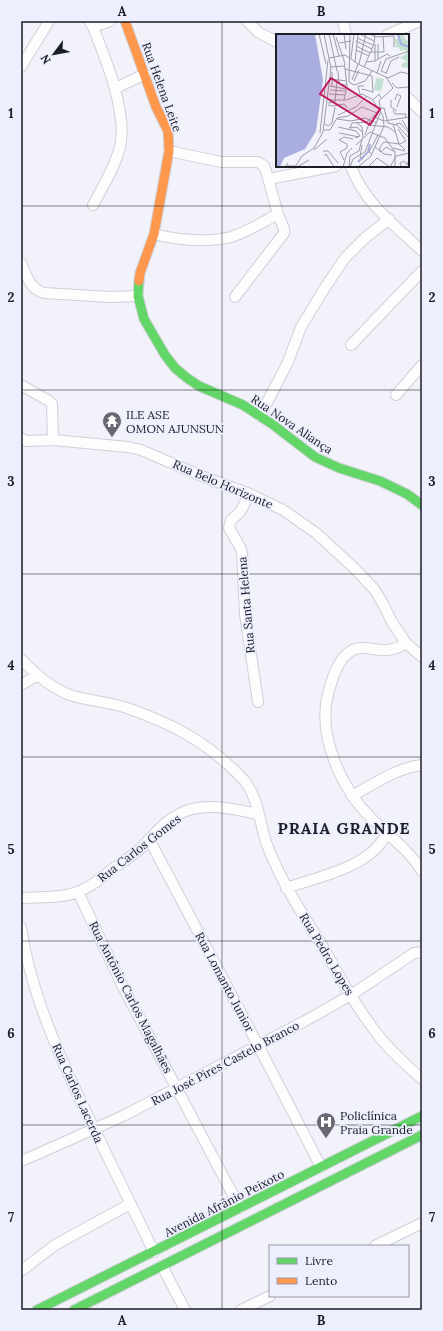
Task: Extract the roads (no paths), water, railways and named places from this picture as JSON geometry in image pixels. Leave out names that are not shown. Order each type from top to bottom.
[{"type":"main road","name":"Rua Helena Leite","points":[[125,21],[156,107],[168,131],[169,151],[154,234]]},
{"type":"main road","name":"Rua Nova Aliança","points":[[154,234],[140,273],[138,296],[149,330],[175,368],[199,386],[243,405],[315,457],[339,468],[380,481],[407,494],[422,505]]},
{"type":"main road","name":"Avenida Afrânio Peixoto","points":[[37,1310],[422,1116]]},
{"type":"main road","points":[[74,1310],[422,1135]]},
{"type":"street","points":[[21,67],[49,21]]},
{"type":"street","points":[[93,205],[108,178],[120,146],[122,132],[116,88],[91,24],[110,21]]},
{"type":"street","points":[[247,21],[258,32],[276,41]]},
{"type":"street","points":[[343,21],[346,34]]},
{"type":"street","points":[[389,34],[420,21]]},
{"type":"street","points":[[116,88],[145,74]]},
{"type":"street","points":[[409,99],[422,112]]},
{"type":"street","points":[[169,151],[221,162],[258,162],[264,166],[284,229],[283,236],[235,297]]},
{"type":"street","points":[[269,179],[331,167]]},
{"type":"street","points":[[351,167],[362,190],[371,201],[422,251]]},
{"type":"street","points":[[154,234],[188,240],[228,237],[249,229],[278,214]]},
{"type":"street","points":[[260,416],[288,362],[301,327],[326,286],[345,258],[365,238],[389,219]]},
{"type":"street","points":[[21,263],[33,287],[44,294],[138,296]]},
{"type":"street","points":[[351,345],[422,271]]},
{"type":"street","points":[[396,395],[422,365]]},
{"type":"street","points":[[21,385],[50,401],[52,404],[53,440]]},
{"type":"street","name":"Rua Belo Horizonte","points":[[23,441],[53,440],[128,447],[141,450],[204,477],[250,494],[283,510],[316,533],[353,567],[374,589],[398,632],[406,643],[422,657]]},
{"type":"street","name":"Rua Santa Helena","points":[[250,494],[240,512],[231,520],[228,528],[237,541],[242,553],[245,614],[258,702]]},
{"type":"street","points":[[406,643],[400,647],[387,650],[364,647],[358,648],[352,650],[340,662],[327,700],[327,734],[336,765],[352,796],[371,818],[416,861],[422,871]]},
{"type":"street","name":"Rua Pedro Lopes","points":[[21,659],[38,675],[57,689],[71,695],[125,707],[160,720],[184,732],[209,749],[243,778],[254,797],[266,842],[286,888],[351,994],[383,1040],[402,1061],[422,1079]]},
{"type":"street","points":[[21,685],[38,675]]},
{"type":"street","points":[[352,796],[399,770],[422,765]]},
{"type":"street","name":"Rua Carlos Gomes","points":[[21,898],[58,896],[78,892],[92,885],[128,858],[160,827],[187,810],[202,807],[215,807],[258,814]]},
{"type":"street","points":[[286,888],[356,863],[374,852],[387,833]]},
{"type":"street","name":"Rua Lomanto Junior","points":[[149,839],[321,1167]]},
{"type":"street","points":[[416,861],[422,852]]},
{"type":"street","name":"Rua Antônio Carlos Magalhães","points":[[78,892],[124,989],[240,1208]]},
{"type":"street","name":"Rua Carlos Lacerda","points":[[21,927],[32,977],[46,1020],[64,1065],[154,1252]]},
{"type":"street","name":"Rua José Pires Castelo Branco","points":[[21,1161],[94,1129],[177,1088],[304,1021],[351,994],[414,953],[422,952]]},
{"type":"street","points":[[21,1271],[55,1245],[130,1204]]},
{"type":"street","points":[[376,1245],[422,1223]]},
{"type":"street","points":[[162,1266],[185,1310]]},
{"type":"street","points":[[240,1310],[269,1296]]},
{"type":"place","name":"ILE ASE OMON AJUNSUN","points":[[112,438]]},
{"type":"place","name":"Policlínica Praia Grande","points":[[326,1139]]},
{"type":"district","name":"PRAIA GRANDE","points":[[344,828]]}]
